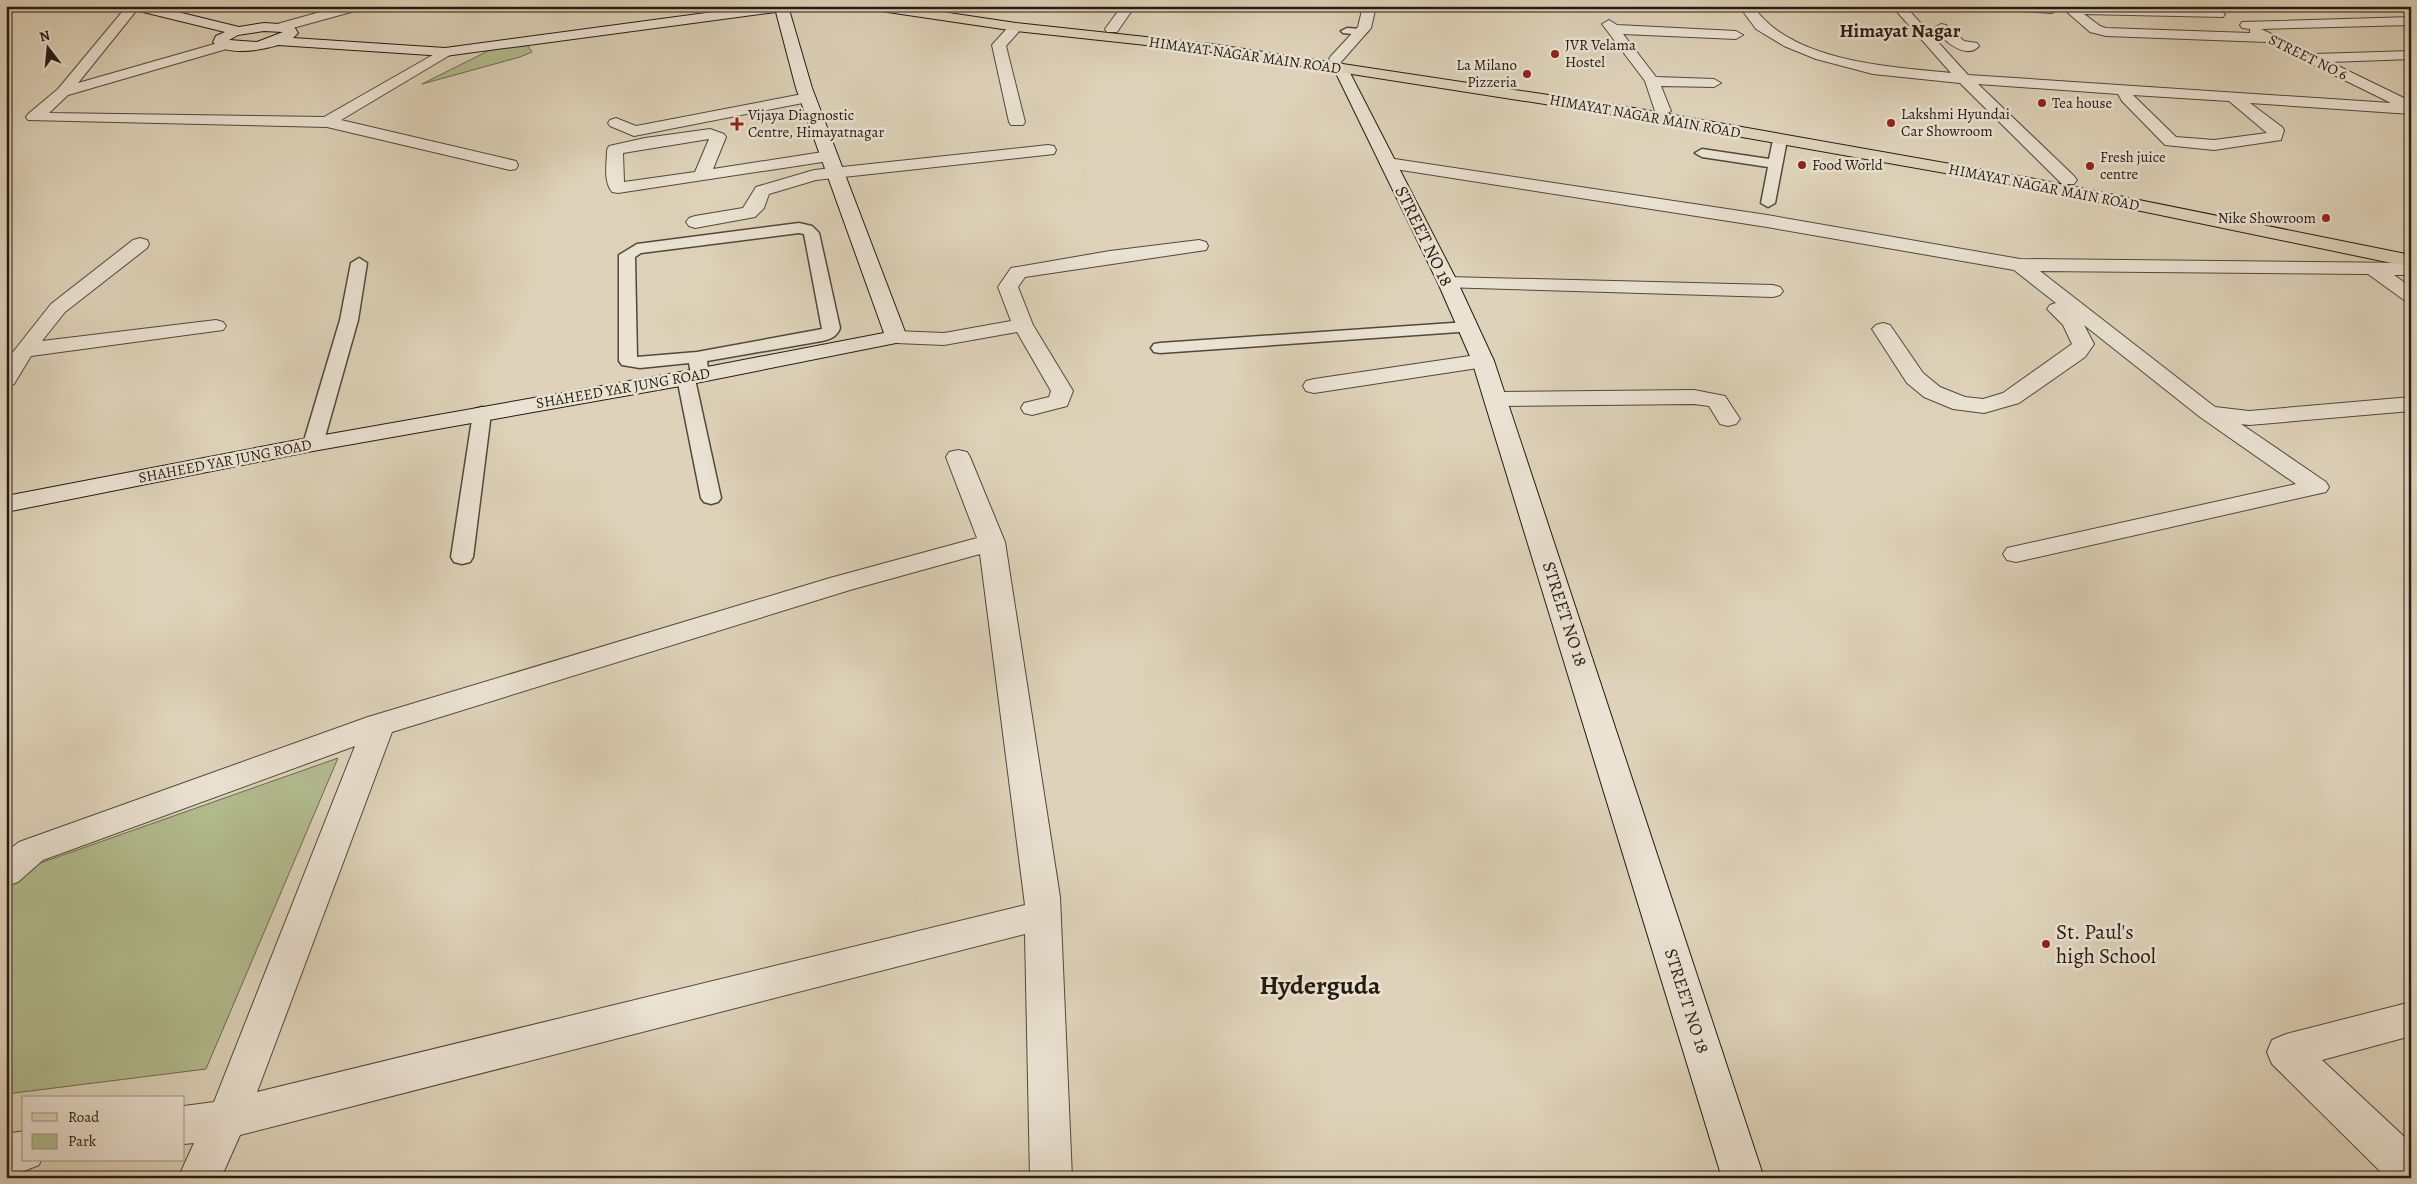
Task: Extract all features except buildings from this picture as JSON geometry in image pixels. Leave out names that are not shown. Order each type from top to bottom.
[{"type":"main road","name":"HIMAYAT NAGAR MAIN ROAD","points":[[874,6],[1016,27],[1339,64],[2035,184],[2411,261]]},
{"type":"main road","points":[[941,6],[1010,18],[1283,50],[1339,64],[1663,111],[1968,161],[2394,242]]},
{"type":"street","points":[[239,31],[135,6],[63,92],[34,117],[327,122],[510,165]]},
{"type":"street","points":[[225,45],[220,42],[221,39],[239,31],[264,27],[282,27],[358,6]]},
{"type":"street","points":[[1339,64],[1354,31],[1364,28],[1370,6]]},
{"type":"street","points":[[1751,6],[1749,10],[1760,26],[1789,43],[1821,56],[1873,70],[1964,79],[2411,108]]},
{"type":"street","points":[[1898,6],[1964,79],[2068,180]]},
{"type":"street","points":[[2007,6],[2052,8]]},
{"type":"street","name":"STREET NO 6","points":[[2205,6],[2411,108]]},
{"type":"street","points":[[63,92],[225,45],[243,46],[275,41],[445,52],[782,7],[808,98],[896,337]]},
{"type":"street","points":[[1112,29],[1125,7]]},
{"type":"street","points":[[2218,14],[2088,9],[2074,12],[2095,29],[2106,32],[2271,38]]},
{"type":"street","points":[[1929,16],[1960,45],[1972,46]]},
{"type":"street","points":[[2243,25],[2411,21]]},
{"type":"street","points":[[1663,111],[1652,81],[1611,26],[1736,35]]},
{"type":"street","points":[[275,41],[291,33],[291,30],[282,27]]},
{"type":"street","points":[[1016,27],[999,45],[1017,122]]},
{"type":"street","points":[[1917,27],[1941,28]]},
{"type":"street","points":[[327,122],[445,52]]},
{"type":"street","points":[[2310,58],[2411,55]]},
{"type":"street","name":"STREET NO 18","points":[[1339,64],[1448,283],[1483,362],[1743,1178]]},
{"type":"street","points":[[1652,81],[1714,83]]},
{"type":"street","points":[[2124,90],[2127,98],[2171,142],[2214,145],[2275,137],[2276,130],[2233,97]]},
{"type":"street","points":[[616,122],[634,131],[808,98]]},
{"type":"street","points":[[702,176],[718,137],[715,135],[645,142],[625,146],[614,152],[615,182],[618,188],[702,176],[832,164],[1048,150]]},
{"type":"street","points":[[1388,163],[1768,221],[1981,258],[2006,267],[2208,412],[2318,487],[2016,554]]},
{"type":"street","points":[[695,222],[749,213],[755,208],[762,190],[814,175],[832,164]]},
{"type":"street","points":[[6,379],[24,350],[58,308],[140,244]]},
{"type":"street","points":[[1032,408],[1059,401],[1062,391],[1023,325],[1008,287],[1018,272],[1110,257],[1199,246]]},
{"type":"street","points":[[2006,267],[2370,267],[2411,269]]},
{"type":"street","points":[[1883,329],[1915,378],[1932,392],[1961,404],[1984,406],[2011,398],[2077,352],[2084,344],[2072,322],[2006,267]]},
{"type":"street","points":[[2370,267],[2411,296]]},
{"type":"street","points":[[1448,283],[1773,291]]},
{"type":"street","name":"SHAHEED YAR JUNG ROAD","points":[[6,504],[482,413],[694,370],[896,337],[944,339],[1023,325]]},
{"type":"street","points":[[24,350],[216,326]]},
{"type":"street","points":[[1314,386],[1483,362]]},
{"type":"street","points":[[1496,399],[1694,397],[1717,401],[1728,419]]},
{"type":"street","points":[[2208,412],[2249,418],[2411,404]]},
{"type":"street","points":[[958,457],[992,542],[1043,915],[1051,1178]]},
{"type":"street","points":[[6,872],[31,851],[379,725],[840,584],[992,542]]},
{"type":"street","points":[[199,1178],[227,1119],[379,725]]},
{"type":"street","points":[[185,1126],[227,1119],[1043,915]]},
{"type":"street","points":[[2411,1019],[2286,1052],[2411,1172]]},
{"type":"street","points":[[6,1154],[22,1151]]},
{"type":"lane","points":[[1768,203],[1780,140]]},
{"type":"lane","points":[[1702,154],[1775,164]]},
{"type":"lane","points":[[790,230],[807,230],[811,233],[831,328],[830,332],[822,336],[694,370],[628,361],[627,255],[637,249],[790,230]]},
{"type":"lane","points":[[313,444],[349,320],[360,263]]},
{"type":"lane","points":[[1160,348],[1467,327]]},
{"type":"lane","points":[[694,370],[711,498]]},
{"type":"lane","points":[[462,557],[482,413]]},
{"type":"green space","points":[[526,43],[532,52],[520,57],[422,84],[490,50]]},
{"type":"green space","points":[[338,758],[206,1069],[6,1094],[6,890],[29,867]]},
{"type":"place","name":"JVR Velama Hostel","points":[[1555,54]]},
{"type":"place","name":"La Milano Pizzeria","points":[[1527,74]]},
{"type":"place","name":"Tea house","points":[[2042,103]]},
{"type":"place","name":"Lakshmi Hyundai Car Showroom","points":[[1891,123]]},
{"type":"place","name":"Vijaya Diagnostic Centre, Himayatnagar","points":[[737,124]]},
{"type":"place","name":"Food World","points":[[1802,165]]},
{"type":"place","name":"Fresh juice centre","points":[[2090,166]]},
{"type":"place","name":"Nike Showroom","points":[[2326,218]]},
{"type":"place","name":"St. Paul's high School","points":[[2046,944]]},
{"type":"district","name":"Himayat Nagar","points":[[1900,30]]},
{"type":"district","name":"Hyderguda","points":[[1320,985]]}]
